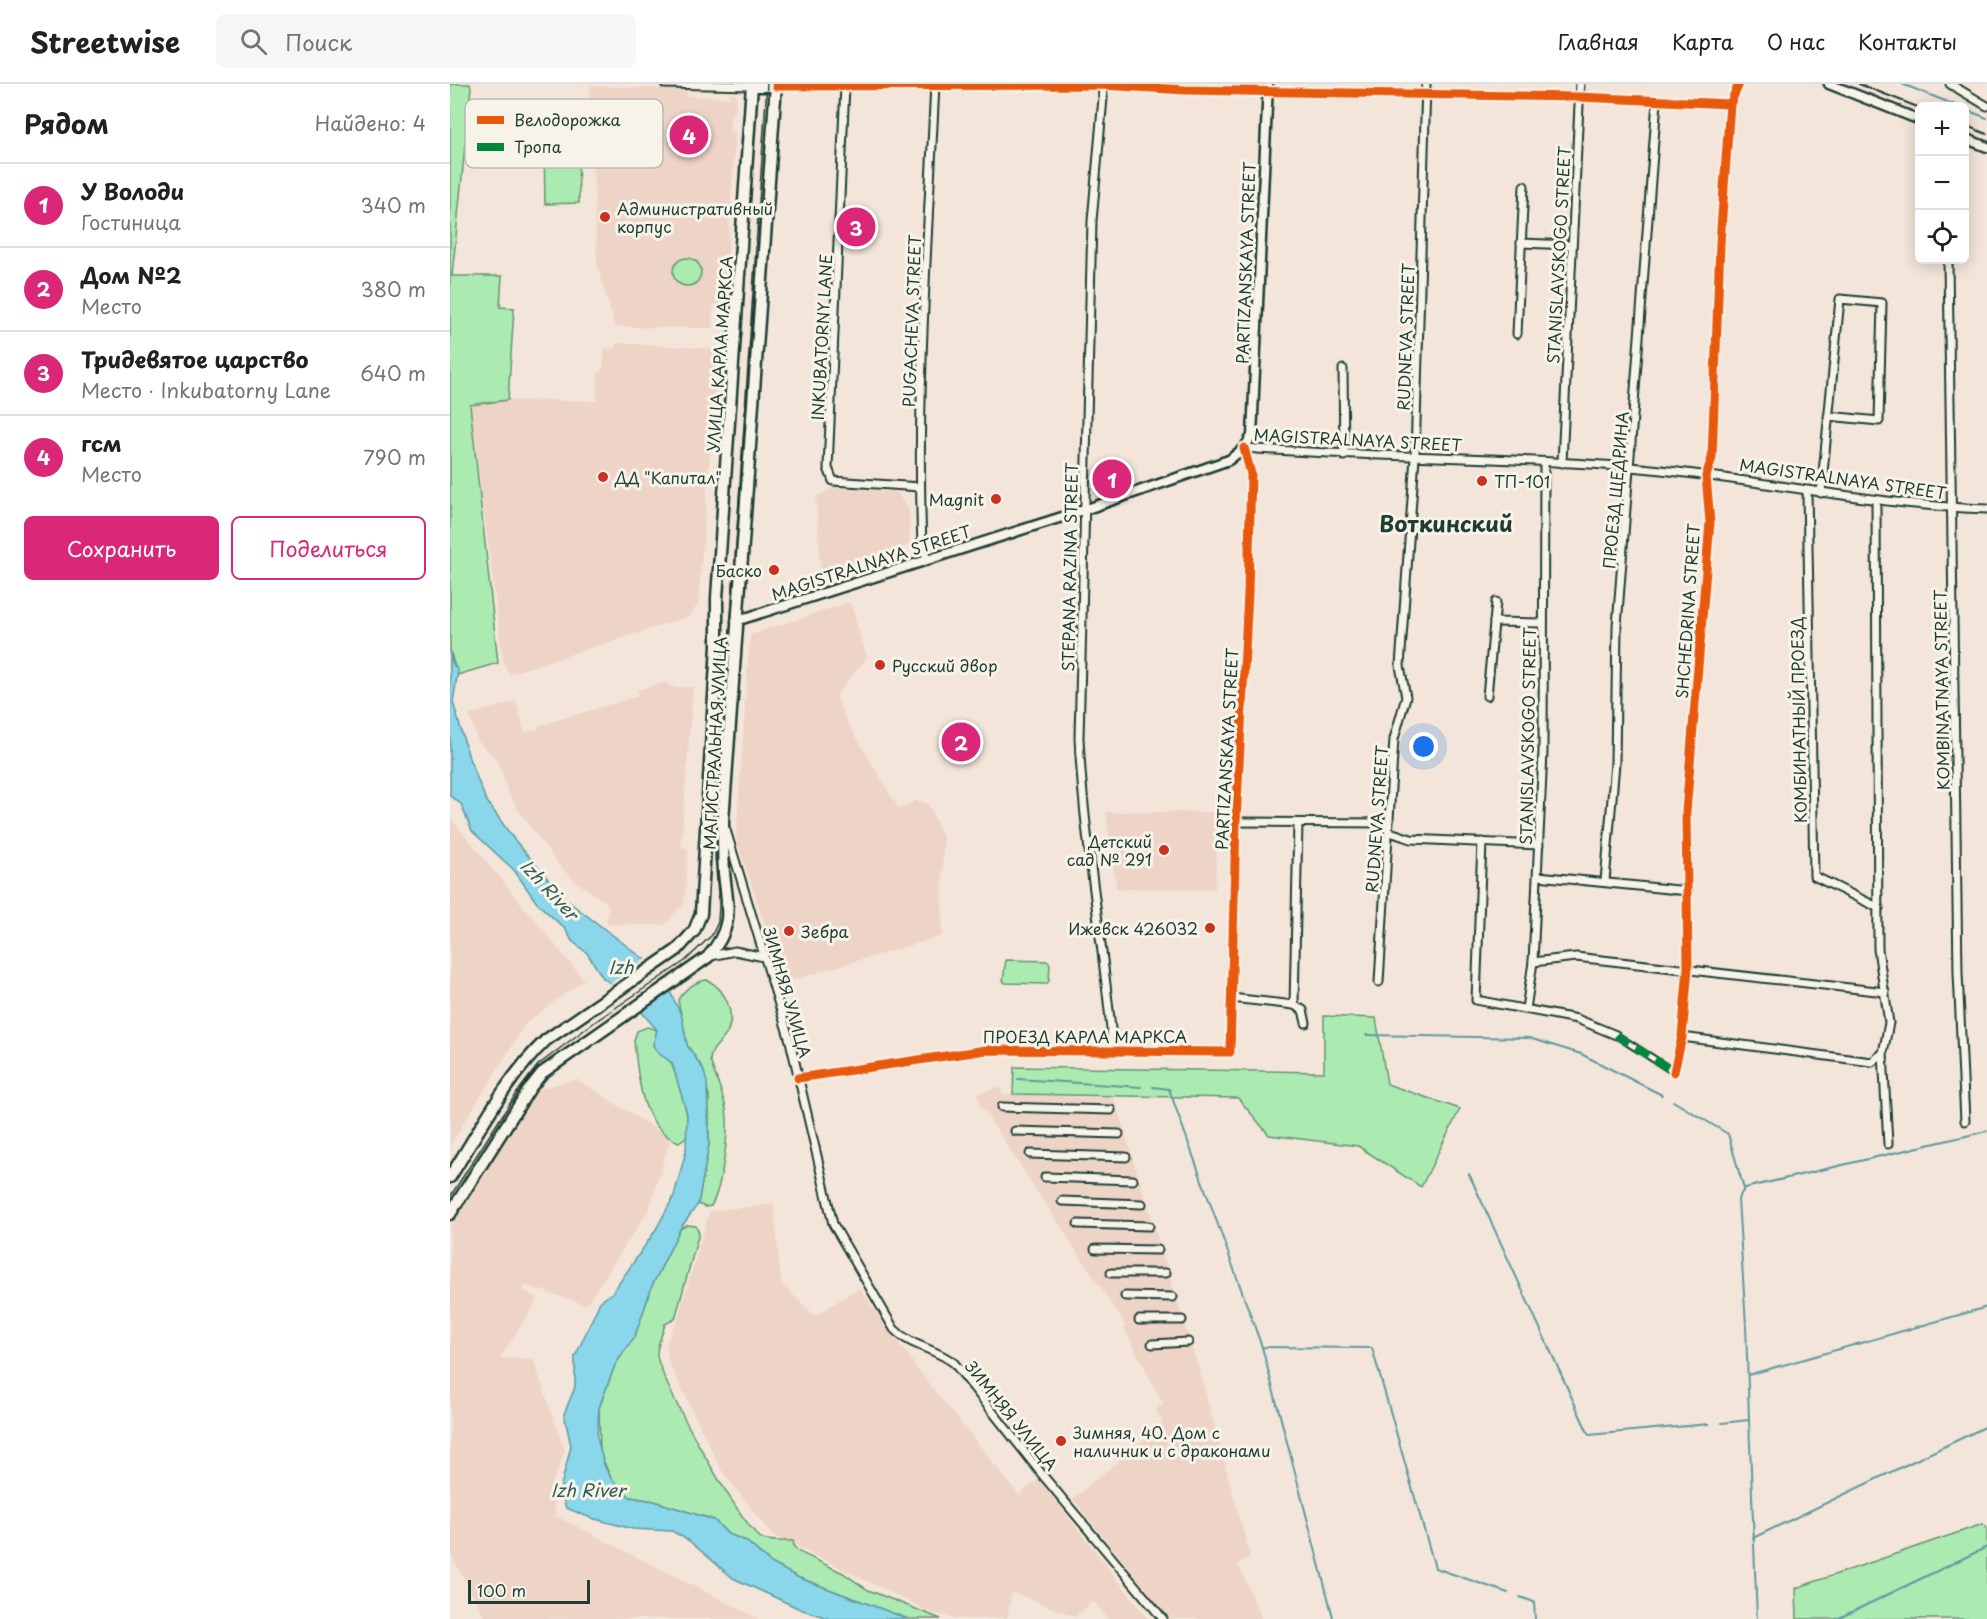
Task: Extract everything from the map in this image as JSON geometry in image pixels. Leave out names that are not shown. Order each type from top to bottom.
[{"type":"main road","points":[[736,621],[741,597],[776,85],[752,85]]},
{"type":"main road","name":"УЛИЦА КАРЛА МАРКСА","points":[[718,627],[717,598],[752,85]]},
{"type":"main road","name":"MAGISTRALNAYA STREET","points":[[718,627],[736,621]]},
{"type":"main road","name":"МАГИСТРАЛЬНАЯ УЛИЦА","points":[[450,1214],[530,1088],[557,1062],[708,957],[720,942],[727,926],[729,910],[723,855],[723,821],[736,621]]},
{"type":"main road","name":"МАГИСТРАЛЬНАЯ УЛИЦА","points":[[450,1177],[510,1083],[531,1055],[546,1040],[677,950],[694,931],[703,899],[718,627]]},
{"type":"street","points":[[665,84],[752,85]]},
{"type":"street","name":"RUDNEVA STREET","points":[[1379,982],[1394,739],[1406,697],[1400,666],[1415,457],[1426,84]]},
{"type":"street","name":"STANISLAVSKOGO STREET","points":[[1562,463],[1580,84]]},
{"type":"street","name":"SHCHEDRINA STREET","points":[[1674,1072],[1682,1037],[1688,968],[1686,812],[1710,522],[1706,476],[1712,458],[1720,243],[1730,104],[1739,84]]},
{"type":"street","points":[[1829,84],[1915,118]]},
{"type":"street","points":[[1950,84],[1987,106]]},
{"type":"street","points":[[776,85],[1268,87],[1730,104]]},
{"type":"street","name":"INKUBATORNY LANE","points":[[845,85],[828,468],[833,481],[920,487]]},
{"type":"street","name":"PUGACHEVA STREET","points":[[927,559],[922,545],[920,487],[924,276],[935,85]]},
{"type":"street","name":"STEPANA RAZINA STREET","points":[[1102,85],[1103,98],[1092,221],[1079,738],[1081,795],[1113,1050]]},
{"type":"street","name":"PARTIZANSKAYA STREET","points":[[1230,1052],[1236,822],[1248,592],[1251,474],[1244,448],[1252,436],[1268,87]]},
{"type":"street","name":"ПРОЕЗД ЩЕДРИНА","points":[[1605,881],[1615,763],[1617,626],[1631,467],[1657,101]]},
{"type":"street","points":[[1969,140],[1987,147]]},
{"type":"street","points":[[1516,334],[1524,186]]},
{"type":"street","points":[[1521,243],[1571,245]]},
{"type":"street","name":"KOMBINATNAYA STREET","points":[[1948,264],[1958,974],[1965,1121]]},
{"type":"street","points":[[1821,493],[1828,416],[1840,299],[1882,303],[1879,421],[1828,416]]},
{"type":"street","points":[[1343,369],[1344,456]]},
{"type":"street","name":"MAGISTRALNAYA STREET","points":[[736,621],[1084,510],[1228,460],[1244,448],[1344,456],[1631,467],[1875,500],[1952,508],[1987,509]]},
{"type":"street","name":"STANISLAVSKOGO STREET","points":[[1526,1009],[1533,962],[1543,752],[1544,462]]},
{"type":"street","name":"КОМБИНАТНЫЙ ПРОЕЗД","points":[[1807,491],[1814,876],[1879,908]]},
{"type":"street","points":[[1875,500],[1878,949],[1889,1023],[1884,1053],[1888,1144]]},
{"type":"street","points":[[1487,696],[1496,602]]},
{"type":"street","points":[[1494,621],[1542,623]]},
{"type":"street","name":"ЗИМНЯЯ УЛИЦА","points":[[723,821],[790,1041],[833,1224],[894,1329],[904,1340],[944,1355],[954,1363],[1045,1478],[1163,1619]]},
{"type":"street","points":[[1236,822],[1388,822]]},
{"type":"street","points":[[1294,1005],[1298,823]]},
{"type":"street","points":[[1390,832],[1411,839],[1539,845]]},
{"type":"street","points":[[1482,842],[1476,1000],[1577,1019],[1616,1035],[1674,1072]]},
{"type":"street","points":[[1538,876],[1688,891]]},
{"type":"street","points":[[708,957],[722,952],[735,951],[764,957]]},
{"type":"street","points":[[1533,962],[1576,957],[1885,992]]},
{"type":"street","points":[[1231,998],[1294,1005],[1303,1010],[1306,1023]]},
{"type":"street","points":[[1682,1037],[1872,1062],[1884,1053]]},
{"type":"street","name":"ПРОЕЗД КАРЛА МАРКСА","points":[[798,1078],[986,1050],[1230,1052]]},
{"type":"street","points":[[1002,1107],[1111,1110]]},
{"type":"street","points":[[1015,1131],[1119,1134]]},
{"type":"street","points":[[1030,1154],[1126,1157]]},
{"type":"street","points":[[1046,1177],[1133,1180]]},
{"type":"street","points":[[1062,1201],[1142,1204]]},
{"type":"street","points":[[1078,1224],[1149,1226]]},
{"type":"street","points":[[1095,1249],[1158,1250]]},
{"type":"street","points":[[1111,1273],[1166,1274]]},
{"type":"street","points":[[1125,1296],[1173,1297]]},
{"type":"street","points":[[1139,1320],[1182,1320]]},
{"type":"street","points":[[1152,1344],[1188,1342]]},
{"type":"shaded area","points":[[590,86],[688,90],[687,96],[729,98],[730,93],[736,94],[735,114],[730,114],[729,132],[735,133],[725,303],[713,306],[712,328],[615,327],[597,265],[593,168],[663,168],[663,99],[591,99]]},
{"type":"shaded area","points":[[617,343],[718,349],[698,605],[688,617],[509,674],[503,660],[470,404],[508,400],[596,401],[598,374],[603,368],[605,348],[614,349]]},
{"type":"shaded area","points":[[833,487],[897,492],[909,511],[910,545],[821,574],[816,497]]},
{"type":"shaded area","points":[[850,602],[867,657],[836,696],[846,720],[899,809],[917,800],[928,804],[943,837],[942,936],[785,982],[736,839],[750,635]]},
{"type":"shaded area","points":[[665,682],[672,687],[693,687],[681,846],[688,849],[684,904],[664,925],[607,924],[608,904],[575,881],[558,864],[518,810],[507,790],[498,762],[478,741],[469,715],[516,701],[525,733],[538,729],[538,726],[638,696],[637,690]]},
{"type":"shaded area","name":"Детский сад № 291","points":[[1106,812],[1218,812],[1215,889],[1119,889],[1116,887]]},
{"type":"shaded area","points":[[450,817],[584,980],[527,1022],[450,1145]]},
{"type":"shaded area","points":[[576,1079],[670,1138],[649,1210],[586,1305],[525,1285],[523,1290],[538,1299],[500,1358],[533,1359],[565,1451],[551,1485],[556,1516],[759,1619],[486,1619],[450,1553],[450,1227],[535,1090]]},
{"type":"shaded area","points":[[1002,1088],[1002,1094],[1114,1098],[1202,1380],[1250,1557],[1238,1564],[1262,1619],[1168,1619],[1151,1597],[1148,1599],[1143,1586],[1073,1499],[1163,1423],[1156,1410],[1163,1404],[1124,1328],[1126,1326],[981,1106],[977,1094]]},
{"type":"shaded area","points":[[774,1204],[781,1283],[815,1316],[859,1288],[919,1371],[1019,1495],[1039,1479],[1148,1619],[1108,1619],[1093,1601],[1075,1617],[1012,1592],[1007,1618],[957,1619],[932,1613],[771,1534],[722,1471],[668,1361],[666,1344],[678,1318],[710,1211]]},
{"type":"green space","points":[[450,84],[470,84],[470,99],[465,99],[465,147],[452,276],[502,276],[500,307],[514,308],[508,400],[470,405],[498,663],[457,675],[450,650]]},
{"type":"green space","points":[[544,168],[578,168],[579,203],[545,204]]},
{"type":"green space","points":[[687,258],[697,262],[701,272],[697,282],[687,286],[677,282],[673,272],[677,262]]},
{"type":"green space","points":[[1006,960],[1047,961],[1050,964],[1049,981],[1046,984],[1005,983],[1003,980]]},
{"type":"green space","points":[[707,980],[719,989],[728,1003],[730,1026],[714,1049],[710,1060],[725,1103],[727,1131],[719,1186],[711,1206],[705,1207],[698,1204],[709,1145],[709,1097],[703,1069],[687,1045],[678,1000],[690,987]]},
{"type":"green space","points":[[1324,1016],[1376,1018],[1387,1084],[1460,1109],[1421,1187],[1358,1146],[1269,1135],[1238,1098],[1013,1094],[1014,1067],[1324,1072]]},
{"type":"green space","points":[[647,1027],[657,1030],[653,1045],[671,1062],[681,1090],[689,1135],[679,1142],[666,1135],[656,1125],[643,1099],[634,1040],[637,1031]]},
{"type":"green space","points":[[687,1225],[696,1226],[699,1233],[675,1319],[665,1324],[657,1355],[661,1370],[686,1421],[736,1507],[764,1540],[793,1541],[794,1547],[799,1552],[843,1573],[868,1590],[941,1619],[908,1619],[797,1577],[771,1563],[746,1541],[728,1534],[714,1520],[654,1501],[630,1497],[611,1478],[600,1453],[599,1408],[615,1365],[635,1336],[652,1286],[680,1229]]},
{"type":"green space","points":[[1983,1524],[1987,1529],[1987,1619],[1797,1619],[1796,1588]]},
{"type":"water","name":"Izh River","points":[[450,650],[452,662],[458,671],[453,702],[469,758],[486,800],[513,838],[565,899],[661,972],[682,1017],[687,1045],[703,1069],[707,1082],[709,1145],[698,1204],[680,1229],[652,1286],[635,1336],[615,1365],[599,1408],[597,1437],[604,1465],[611,1478],[630,1497],[654,1501],[714,1520],[728,1534],[746,1541],[771,1563],[797,1577],[908,1619],[830,1619],[800,1609],[733,1578],[688,1540],[672,1531],[633,1529],[591,1518],[566,1508],[560,1490],[571,1446],[564,1414],[575,1387],[575,1357],[600,1302],[613,1292],[655,1231],[674,1196],[686,1151],[687,1114],[672,1063],[657,1052],[653,1045],[657,1030],[627,995],[603,978],[587,953],[572,941],[566,930],[537,903],[514,870],[472,831],[461,804],[450,796]]},
{"type":"pier","points":[[647,958],[663,970],[672,989],[639,1012],[608,985]]},
{"type":"waterway","points":[[1902,84],[1948,102]]},
{"type":"waterway","points":[[1969,111],[1987,118]]},
{"type":"waterway","points":[[1366,1035],[1529,1038],[1581,1054],[1662,1095]]},
{"type":"waterway","points":[[1018,1079],[1141,1087]]},
{"type":"waterway","points":[[1153,1087],[1169,1089],[1262,1347],[1372,1348],[1435,1568],[1508,1593]]},
{"type":"waterway","points":[[1673,1101],[1728,1134],[1744,1189],[1738,1199],[1749,1420]]},
{"type":"waterway","points":[[1745,1188],[1987,1131]]},
{"type":"waterway","points":[[1469,1174],[1589,1435],[1709,1424]]},
{"type":"waterway","points":[[1748,1375],[1987,1307]]},
{"type":"waterway","points":[[1262,1347],[1333,1617]]},
{"type":"waterway","points":[[1722,1423],[1749,1420],[1757,1619]]},
{"type":"waterway","points":[[1753,1538],[1987,1426]]},
{"type":"waterway","points":[[1837,1619],[1987,1547]]},
{"type":"waterway","points":[[1520,1597],[1534,1602],[1535,1619]]},
{"type":"tram line","points":[[450,1197],[516,1094],[538,1065],[596,1021],[685,961],[712,935],[718,922],[715,856],[767,84]]},
{"type":"railway","points":[[1859,84],[1915,106]]},
{"type":"railway","points":[[1969,127],[1987,134]]},
{"type":"marked path","points":[[1616,1035],[1674,1072]]},
{"type":"cycle path","points":[[1674,1072],[1682,1037],[1688,968],[1686,812],[1710,522],[1706,476],[1712,458],[1720,243],[1730,104],[1739,84]]},
{"type":"cycle path","points":[[776,86],[1102,85],[1185,90],[1579,97],[1730,104]]},
{"type":"cycle path","points":[[798,1078],[986,1050],[1230,1052],[1236,822],[1248,593],[1251,474],[1244,448]]},
{"type":"place","name":"гсм","points":[[689,135]]},
{"type":"place","name":"Административный корпус","points":[[605,217]]},
{"type":"place","name":"Тридевятое царство","points":[[856,227]]},
{"type":"place","name":"ДД \"Капитал\"","points":[[603,477]]},
{"type":"place","name":"У Володи","points":[[1112,479]]},
{"type":"place","name":"ТП-101","points":[[1482,481]]},
{"type":"place","name":"Magnit","points":[[996,499]]},
{"type":"place","name":"Баско","points":[[774,570]]},
{"type":"place","name":"Русский двор","points":[[880,665]]},
{"type":"place","name":"Дом №2","points":[[961,742]]},
{"type":"place","name":"Детский сад № 291","points":[[1164,850]]},
{"type":"place","name":"Ижевск 426032","points":[[1210,928]]},
{"type":"place","name":"Зебра","points":[[789,931]]},
{"type":"place","name":"Зимняя, 40. Дом с наличник и с драконами","points":[[1061,1441]]},
{"type":"district","name":"Воткинский","points":[[1446,522]]},
{"type":"water label","name":"Izh","points":[[621,966]]}]
